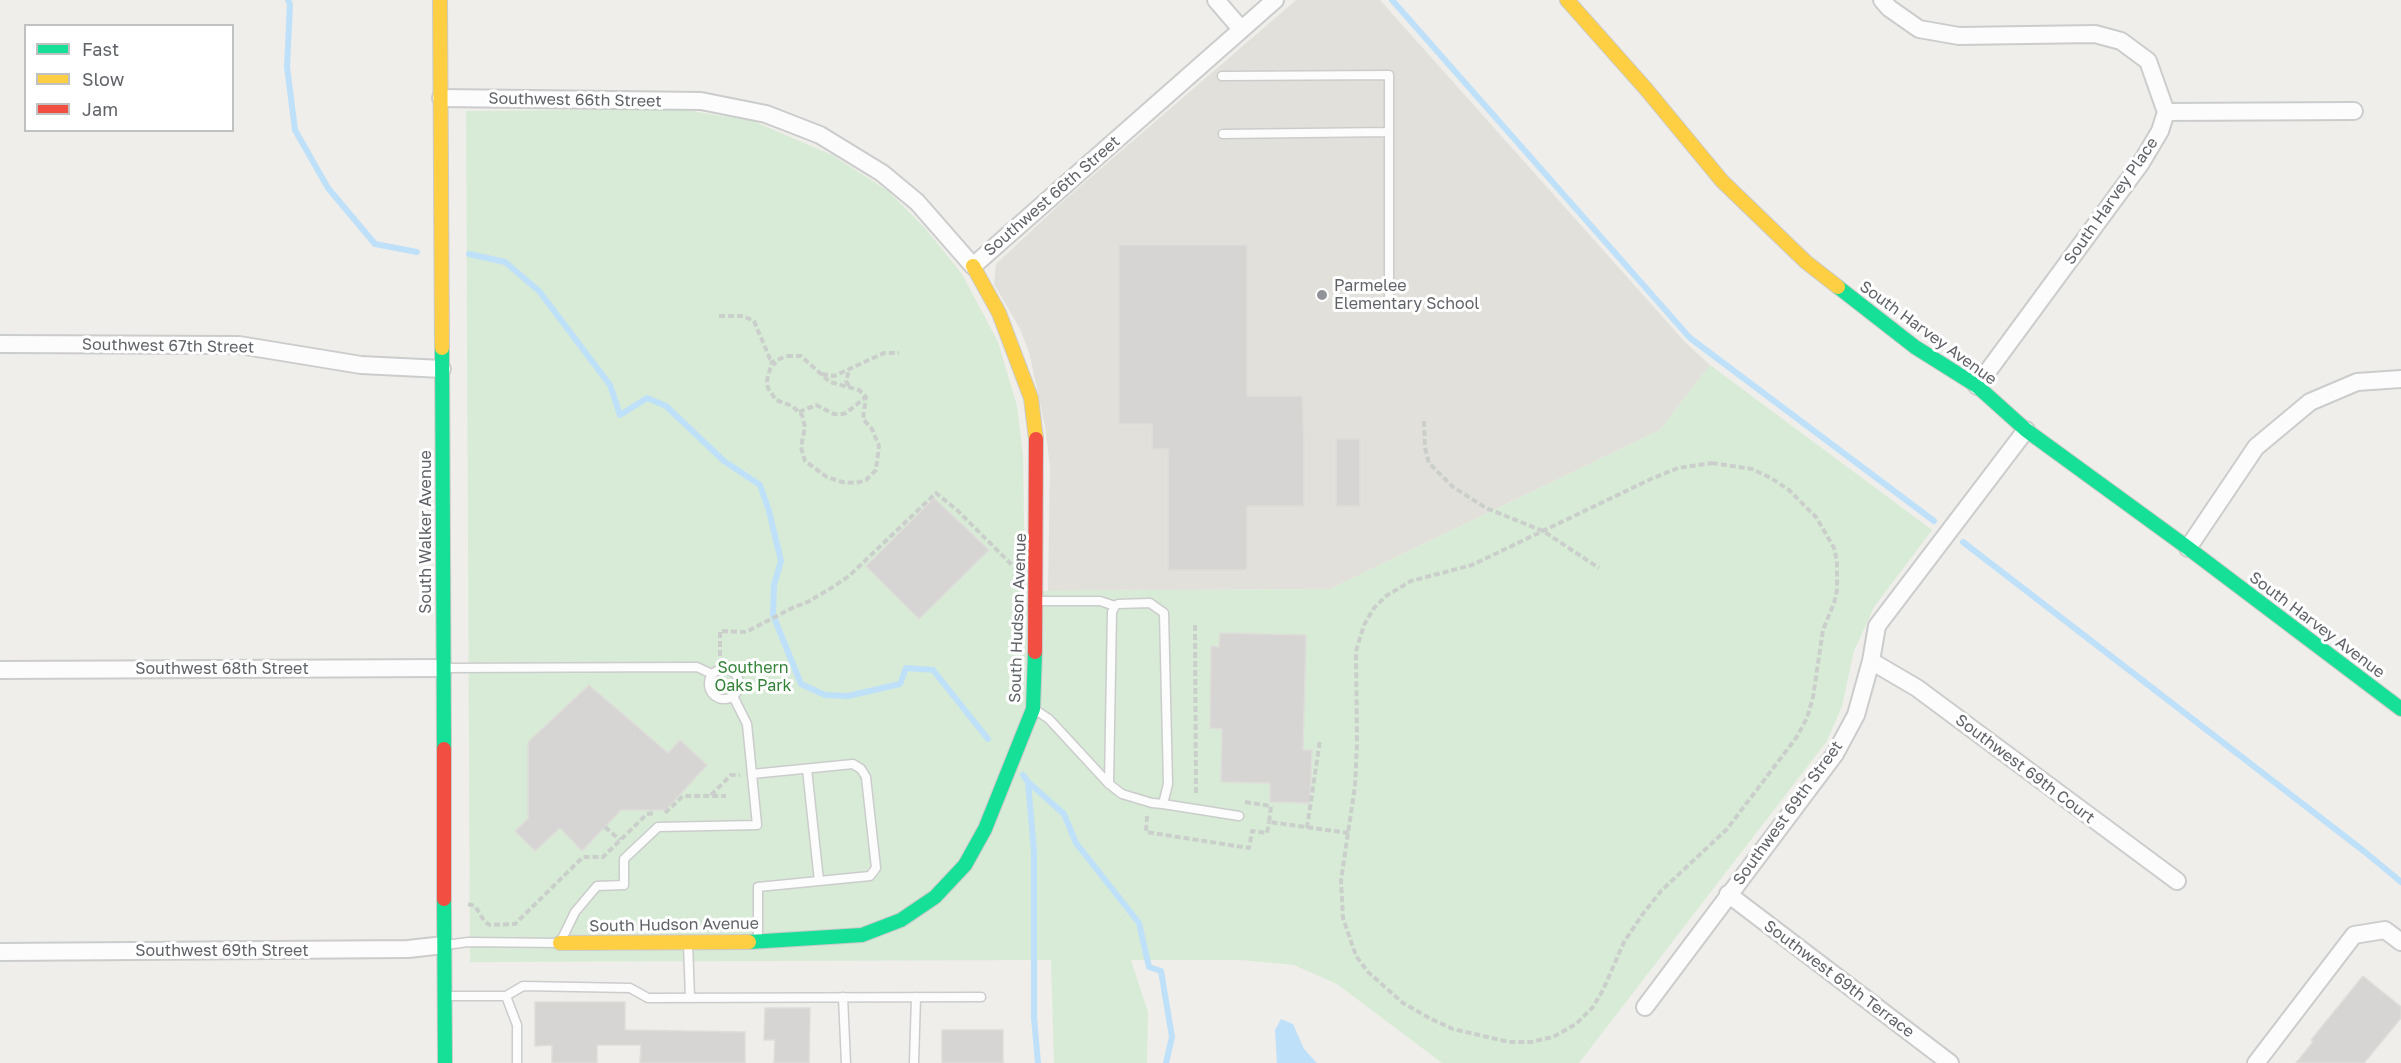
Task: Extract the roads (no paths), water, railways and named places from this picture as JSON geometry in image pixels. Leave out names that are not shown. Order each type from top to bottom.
[{"type":"street","name":"South Walker Avenue","points":[[440,0],[445,1063]]},
{"type":"street","points":[[1216,0],[1241,29]]},
{"type":"street","name":"Southwest 66th Street","points":[[441,98],[700,101],[766,114],[819,135],[882,173],[917,202],[973,266],[1275,0]]},
{"type":"street","name":"South Harvey Avenue","points":[[1567,0],[1646,89],[1722,181],[1806,262],[1915,347],[1977,386],[2026,430],[2188,548],[2401,709]]},
{"type":"street","points":[[1882,0],[1889,8],[1919,29],[1959,36],[2095,34],[2121,41],[2148,61],[2166,112],[2354,111]]},
{"type":"street","name":"South Harvey Place","points":[[1977,386],[2142,163],[2160,130],[2166,112]]},
{"type":"street","name":"South Hudson Avenue","points":[[560,943],[758,941],[862,935],[901,920],[935,897],[965,866],[985,829],[1033,709],[1037,601],[1038,451],[1031,398],[999,313],[973,266]]},
{"type":"street","name":"Southwest 67th Street","points":[[0,344],[239,345],[361,365],[442,369]]},
{"type":"street","points":[[2188,548],[2256,447],[2310,402],[2357,382],[2401,379]]},
{"type":"street","name":"Southwest 69th Street","points":[[1645,1007],[1835,754],[1856,715],[1871,661],[1877,626],[2026,430]]},
{"type":"street","name":"Southwest 69th Court","points":[[1871,661],[1917,688],[2176,881]]},
{"type":"street","name":"Southwest 68th Street","points":[[0,670],[444,668]]},
{"type":"street","name":"Southwest 69th Terrace","points":[[1728,894],[1950,1063]]},
{"type":"street","points":[[2256,1063],[2354,935],[2385,930],[2401,942]]},
{"type":"street","name":"Southwest 69th Street","points":[[0,952],[408,950],[444,945]]},
{"type":"lane","points":[[1222,75],[1389,75],[1389,298]]},
{"type":"lane","points":[[1223,134],[1389,132]]},
{"type":"lane","points":[[1037,601],[1100,601],[1115,606],[1150,603],[1164,613],[1168,784],[1163,804]]},
{"type":"lane","points":[[1109,784],[1112,612],[1115,606]]},
{"type":"lane","points":[[444,668],[697,667],[716,671],[729,670],[738,678],[739,688],[733,696],[722,699],[712,694],[708,681],[716,671]]},
{"type":"lane","points":[[444,945],[468,942],[560,943],[575,912],[597,886],[624,885],[624,859],[658,827],[757,825],[747,724],[733,696]]},
{"type":"lane","points":[[1033,709],[1049,718],[1109,784],[1122,794],[1152,803],[1239,816]]},
{"type":"lane","points":[[752,774],[854,764],[861,769],[866,777],[876,868],[870,876],[758,887],[758,941]]},
{"type":"lane","points":[[807,769],[819,881]]},
{"type":"lane","points":[[688,942],[690,998]]},
{"type":"lane","points":[[445,996],[506,996],[523,986],[630,988],[648,998],[981,997]]},
{"type":"lane","points":[[506,996],[517,1025],[517,1063]]},
{"type":"lane","points":[[843,997],[846,1063]]},
{"type":"lane","points":[[914,1063],[916,997]]},
{"type":"water","points":[[1281,1019],[1293,1024],[1304,1049],[1317,1063],[1277,1063],[1275,1030]]},
{"type":"waterway","points":[[288,0],[290,4],[287,67],[295,130],[328,188],[375,244],[417,252]]},
{"type":"waterway","points":[[1392,0],[1690,338],[1934,521]]},
{"type":"waterway","points":[[469,254],[505,262],[539,291],[610,385],[620,415],[647,398],[666,406],[724,461],[760,485],[781,561],[774,585],[773,615],[801,684],[825,695],[848,696],[900,684],[906,668],[933,670],[988,739]]},
{"type":"waterway","points":[[1963,542],[2401,882]]},
{"type":"waterway","points":[[1023,775],[1064,814],[1076,843],[1139,923],[1149,967],[1161,971],[1172,1037],[1166,1063]]},
{"type":"waterway","points":[[1028,782],[1034,851],[1034,1018],[1038,1063]]},
{"type":"place","name":"Parmelee Elementary School","points":[[1322,295]]},
{"type":"park label","name":"Southern Oaks Park","points":[[753,677]]}]
